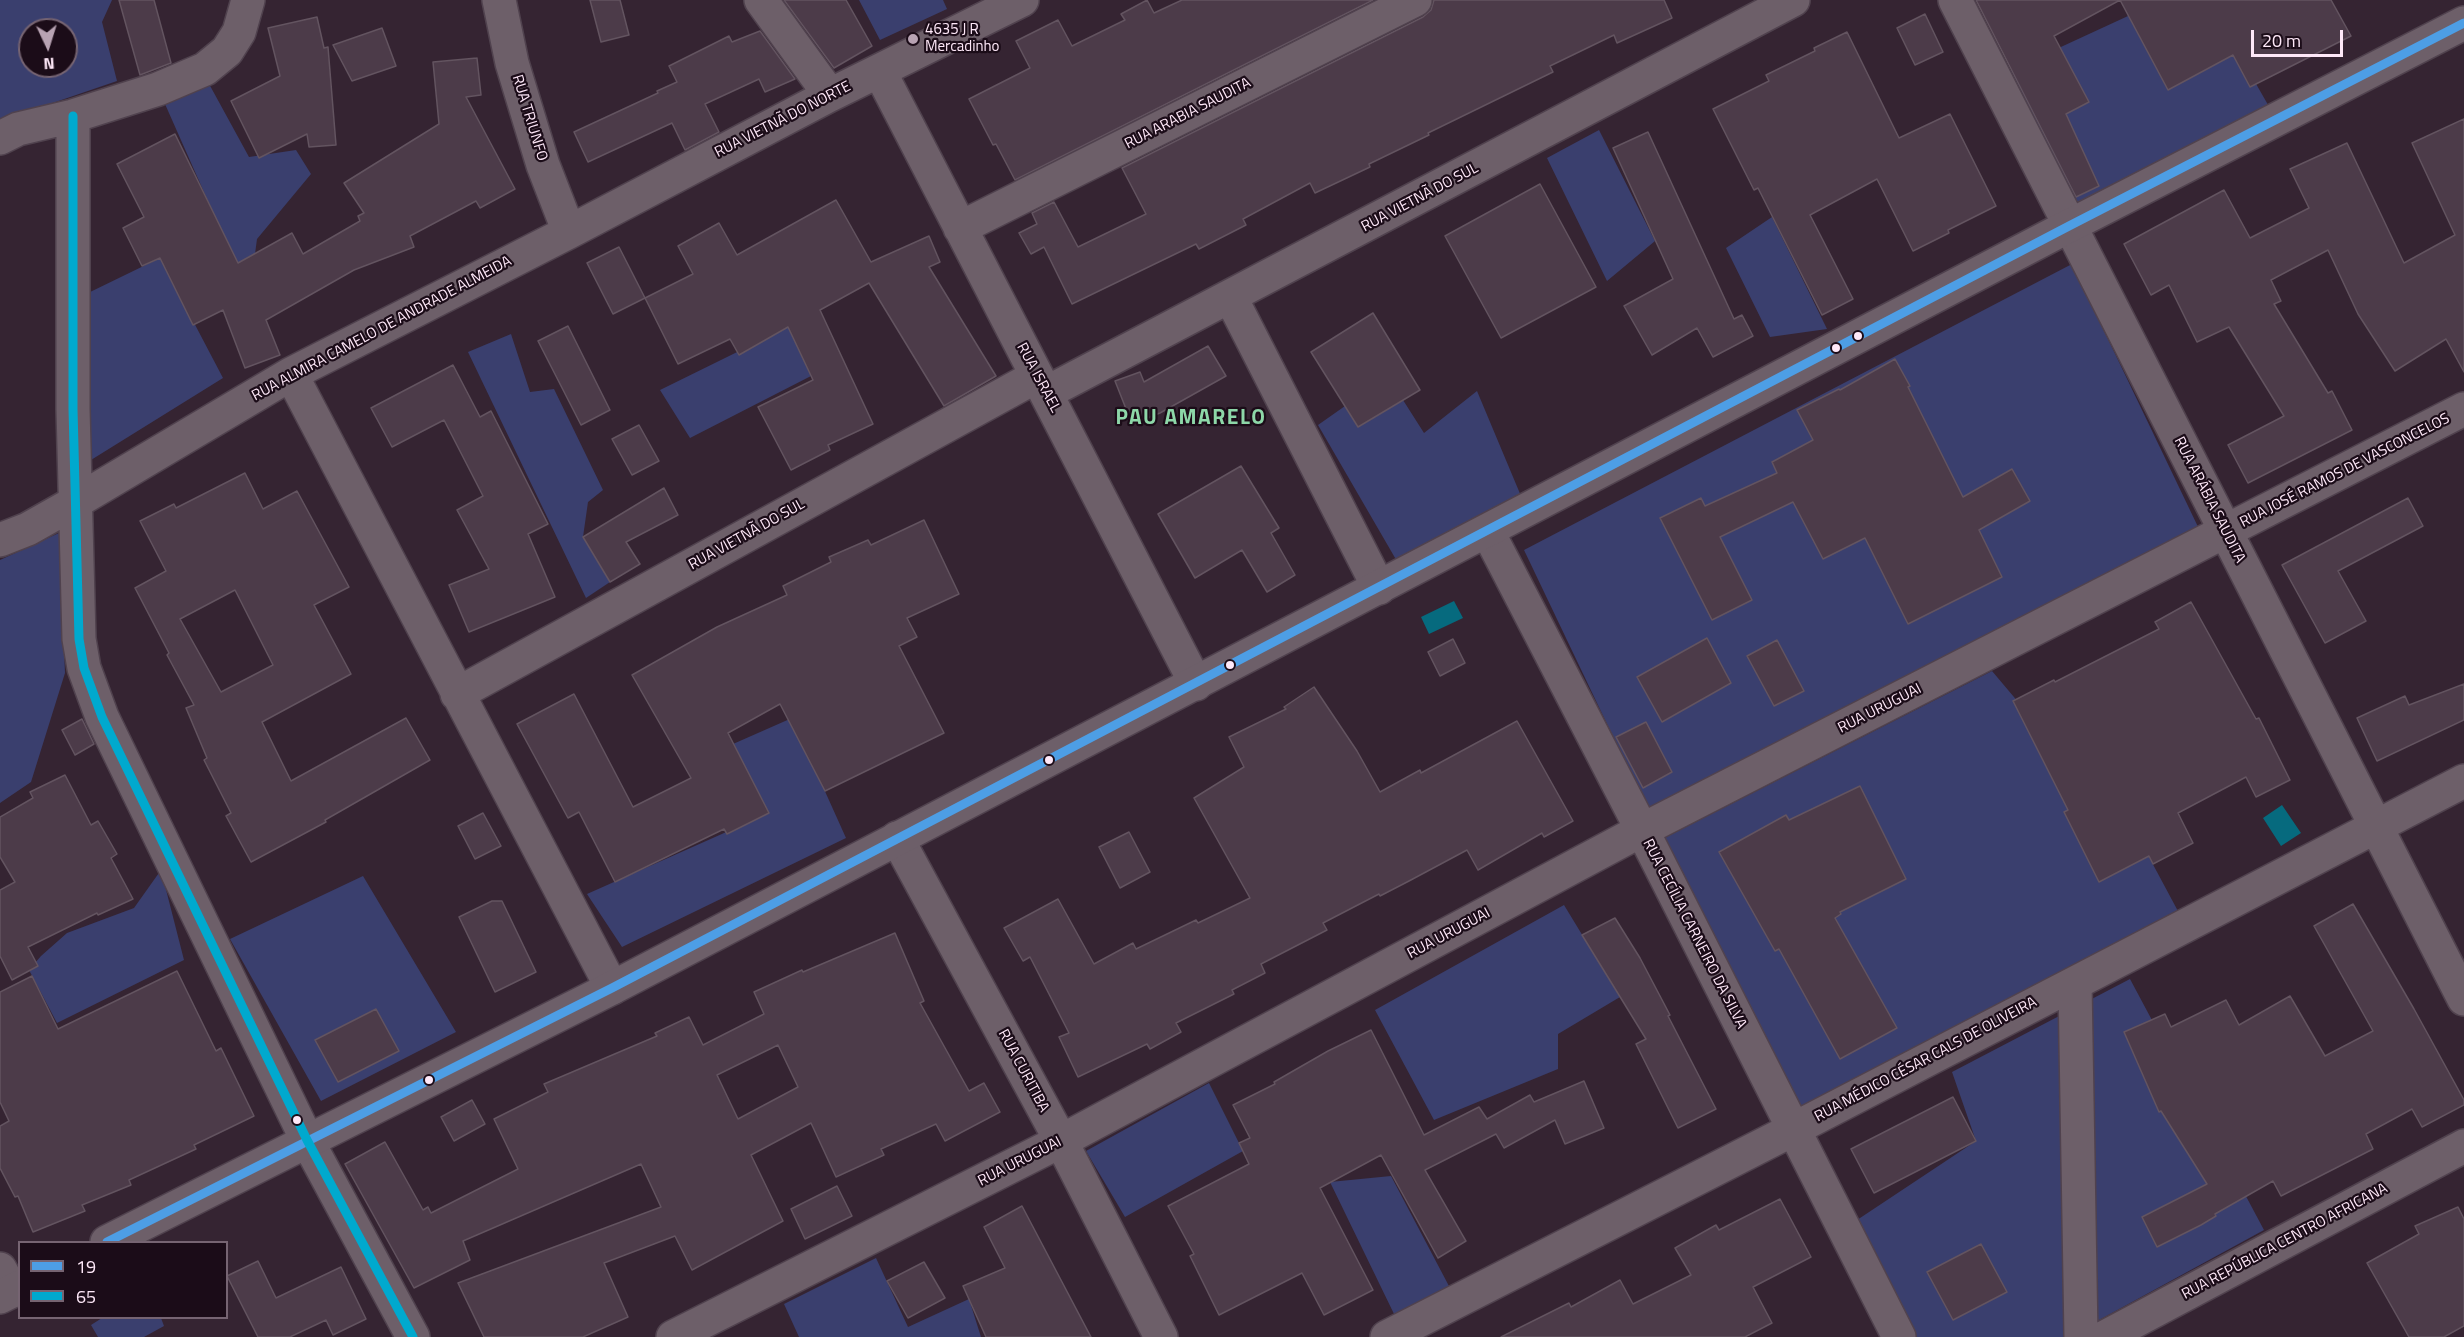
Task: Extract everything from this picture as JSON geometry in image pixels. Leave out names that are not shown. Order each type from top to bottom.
[{"type":"street","points":[[9,134],[158,89],[205,69],[227,51],[239,32],[248,0]]},
{"type":"street","name":"RUA TRIUNFO","points":[[500,0],[512,63],[543,165],[558,238]]},
{"type":"street","points":[[761,0],[830,95]]},
{"type":"street","name":"RUA VIETNÃ DO NORTE","points":[[558,238],[830,95],[1022,0]]},
{"type":"street","name":"RUA ARABIA SAUDITA","points":[[960,228],[1416,0]]},
{"type":"street","name":"RUA VIETNÃ DO SUL","points":[[457,694],[1041,385],[1231,298],[1793,0]]},
{"type":"street","name":"RUA ARÁBIA SAUDITA","points":[[1955,0],[2464,999]]},
{"type":"street","points":[[109,1241],[612,988],[1488,532],[2069,226],[2464,23]]},
{"type":"street","name":"RUA ISRAEL","points":[[880,72],[1196,684]]},
{"type":"street","points":[[61,118],[73,409],[72,504],[80,639],[90,690],[307,1140],[413,1337]]},
{"type":"street","name":"RUA ALMIRA CAMELO DE ANDRADE ALMEIDA","points":[[14,534],[72,504],[291,374],[558,238]]},
{"type":"street","points":[[1231,298],[1379,588]]},
{"type":"street","points":[[291,374],[612,988]]},
{"type":"street","name":"RUA JOSÉ RAMOS DE VASCONCELOS","points":[[2226,533],[2464,409]]},
{"type":"street","name":"RUA CECÍLIA CARNEIRO DA SILVA","points":[[1488,532],[1899,1337]]},
{"type":"street","name":"RUA URUGUAI","points":[[673,1337],[1061,1141],[1642,830],[2226,533]]},
{"type":"street","name":"RUA MÉDICO CÉSAR CALS DE OLIVEIRA","points":[[1387,1337],[1792,1130],[2464,781]]},
{"type":"street","name":"RUA CURITIBA","points":[[897,838],[1061,1141],[1161,1337]]},
{"type":"street","points":[[2075,983],[2081,1337]]},
{"type":"street","name":"RUA REPÚBLICA CENTRO AFRICANA","points":[[2105,1337],[2464,1146]]},
{"type":"shaded area","points":[[0,0],[112,0],[102,22],[117,81],[0,121]]},
{"type":"shaded area","points":[[859,0],[943,0],[947,9],[880,40]]},
{"type":"shaded area","points":[[2121,0],[2208,0],[2271,110],[2078,207],[2011,70],[2128,16]]},
{"type":"shaded area","points":[[208,82],[249,157],[296,150],[311,174],[257,239],[255,254],[238,269],[165,104]]},
{"type":"shaded area","points":[[1599,130],[1655,241],[1607,281],[1547,158]]},
{"type":"shaded area","points":[[1772,217],[1827,329],[1770,337],[1726,248]]},
{"type":"shaded area","points":[[160,258],[223,378],[91,460],[86,294]]},
{"type":"shaded area","points":[[2072,264],[2200,531],[1649,812],[1524,550]]},
{"type":"shaded area","points":[[788,327],[811,376],[690,438],[660,390]]},
{"type":"shaded area","points":[[511,334],[530,392],[554,389],[603,490],[588,502],[583,537],[610,582],[586,598],[468,352]]},
{"type":"shaded area","points":[[1477,391],[1521,496],[1398,563],[1318,425],[1345,406],[1358,427],[1403,400],[1424,433]]},
{"type":"shaded area","points":[[59,533],[65,673],[31,782],[0,803],[0,560]]},
{"type":"shaded area","points":[[1454,601],[1463,618],[1429,634],[1421,617]]},
{"type":"shaded area","points":[[1992,671],[2149,857],[2179,913],[1800,1110],[1664,838]]},
{"type":"shaded area","points":[[792,718],[846,838],[622,947],[587,894],[769,813],[733,744]]},
{"type":"shaded area","points":[[2282,805],[2301,833],[2281,846],[2263,818]]},
{"type":"shaded area","points":[[161,870],[184,960],[57,1023],[29,970],[67,933],[134,908]]},
{"type":"shaded area","points":[[363,876],[456,1032],[321,1101],[230,939]]},
{"type":"shaded area","points":[[1564,905],[1620,997],[1558,1034],[1558,1069],[1434,1120],[1375,1010]]},
{"type":"shaded area","points":[[2130,979],[2264,1230],[2068,1337],[1914,1337],[1854,1222],[1976,1141],[1952,1072]]},
{"type":"shaded area","points":[[1209,1083],[1243,1151],[1125,1217],[1086,1151]]},
{"type":"shaded area","points":[[1391,1176],[1450,1288],[1395,1316],[1330,1182]]},
{"type":"shaded area","points":[[876,1258],[908,1327],[969,1299],[981,1337],[799,1337],[784,1304]]},
{"type":"shaded area","points":[[100,1319],[161,1319],[164,1326],[144,1337],[98,1337],[91,1325]]},
{"type":"building","points":[[119,0],[154,0],[171,63],[140,75]]},
{"type":"building","points":[[590,0],[620,0],[629,35],[601,42]]},
{"type":"building","points":[[784,0],[846,0],[872,46],[834,68]]},
{"type":"building","points":[[1147,0],[1154,13],[1182,0],[1373,0],[1015,180],[996,144],[993,145],[969,99],[1030,68],[1016,41],[1058,20],[1072,46],[1125,20],[1121,14]]},
{"type":"building","points":[[1434,0],[1664,0],[1672,18],[1617,43],[1614,35],[1550,66],[1553,72],[1428,133],[1429,135],[1369,164],[1370,167],[1315,193],[1310,183],[1243,219],[1246,225],[1199,249],[1196,244],[1072,304],[1044,247],[1031,254],[1019,233],[1037,224],[1032,213],[1054,202],[1078,247],[1146,214],[1122,168],[1423,17],[1431,10]]},
{"type":"building","points":[[1976,0],[2120,0],[2054,36],[2089,102],[2066,114],[2099,186],[2076,197]]},
{"type":"building","points":[[2120,0],[2331,0],[2351,36],[2250,87],[2233,55],[2168,90]]},
{"type":"building","points":[[1925,14],[1943,52],[1915,65],[1897,28]]},
{"type":"building","points":[[317,17],[324,48],[328,47],[336,145],[309,147],[307,134],[259,158],[231,101],[280,76],[268,28]]},
{"type":"building","points":[[382,28],[396,66],[352,81],[333,45]]},
{"type":"building","points":[[760,31],[795,79],[765,92],[759,79],[705,104],[719,132],[685,150],[672,123],[588,162],[574,132],[677,82],[669,66],[729,36],[732,42]]},
{"type":"building","points":[[1847,32],[1899,138],[1950,114],[1996,206],[1913,251],[1877,179],[1810,215],[1853,299],[1822,315],[1758,188],[1754,190],[1713,109],[1769,81],[1766,75]]},
{"type":"building","points":[[477,58],[481,95],[466,97],[515,189],[480,208],[476,201],[410,236],[414,247],[354,270],[266,320],[280,355],[245,368],[223,310],[193,325],[160,258],[142,266],[123,228],[144,217],[117,164],[175,134],[238,263],[292,233],[303,254],[360,221],[358,216],[364,213],[344,183],[439,124],[433,62]]},
{"type":"building","points":[[2464,119],[2464,372],[2446,339],[2395,371],[2358,314],[2328,250],[2271,280],[2281,301],[2274,304],[2328,393],[2332,391],[2352,430],[2248,483],[2228,445],[2284,416],[2229,327],[2197,342],[2169,285],[2151,295],[2124,244],[2224,190],[2250,238],[2309,208],[2290,169],[2347,143],[2404,263],[2455,235],[2412,143]]},
{"type":"building","points":[[1648,132],[1734,319],[1742,315],[1753,336],[1713,357],[1697,328],[1652,355],[1624,306],[1673,279],[1613,148]]},
{"type":"building","points":[[1540,184],[1596,287],[1501,338],[1445,236]]},
{"type":"building","points":[[836,200],[871,262],[929,236],[940,262],[929,267],[996,376],[944,406],[869,283],[820,310],[873,424],[828,445],[830,450],[791,470],[758,407],[813,380],[788,327],[739,355],[730,339],[678,364],[645,298],[693,274],[678,246],[719,223],[737,255]]},
{"type":"building","points":[[619,247],[645,298],[613,314],[587,263]]},
{"type":"building","points":[[1373,313],[1420,390],[1358,427],[1311,352]]},
{"type":"building","points":[[568,326],[610,410],[581,425],[538,341]]},
{"type":"building","points":[[1208,346],[1226,376],[1160,413],[1132,424],[1115,381],[1140,372],[1144,382]]},
{"type":"building","points":[[1895,359],[1963,497],[2012,469],[2030,501],[1979,530],[2002,577],[1908,624],[1865,538],[1823,559],[1793,502],[1720,537],[1752,600],[1712,620],[1660,518],[1701,498],[1705,506],[1777,473],[1772,462],[1813,440],[1797,410],[1840,390]]},
{"type":"building","points":[[453,365],[480,417],[491,411],[548,524],[528,534],[555,597],[469,632],[449,585],[489,569],[457,510],[483,496],[444,420],[392,447],[371,408]]},
{"type":"building","points":[[639,425],[659,461],[632,475],[612,439]]},
{"type":"building","points":[[1241,466],[1279,528],[1271,533],[1295,575],[1267,592],[1242,550],[1195,578],[1158,514]]},
{"type":"building","points":[[245,473],[263,509],[297,491],[349,587],[314,605],[351,674],[262,722],[291,781],[406,718],[430,760],[325,820],[326,822],[251,862],[226,816],[231,813],[204,760],[207,758],[186,708],[194,705],[135,588],[166,571],[140,521],[174,504],[176,508]],"holes":[[[235,590],[273,665],[221,692],[180,619]]]},
{"type":"building","points":[[664,488],[678,515],[626,542],[640,564],[610,582],[583,537]]},
{"type":"building","points":[[2408,498],[2423,526],[2338,571],[2366,621],[2325,643],[2282,565]]},
{"type":"building","points":[[924,520],[959,594],[907,618],[917,637],[899,646],[944,733],[825,791],[780,704],[728,733],[769,813],[727,834],[724,829],[615,882],[579,812],[568,818],[517,724],[574,694],[633,807],[691,778],[632,675],[717,627],[787,595],[783,586],[831,562],[829,557],[868,540],[871,545]]},
{"type":"building","points":[[2191,602],[2256,719],[2259,718],[2290,780],[2256,797],[2246,777],[2178,813],[2193,843],[2153,864],[2149,856],[2099,882],[2064,812],[2068,810],[2013,701],[2159,629],[2155,622]]},
{"type":"building","points":[[1707,638],[1731,683],[1662,722],[1637,677]]},
{"type":"building","points":[[1453,639],[1465,663],[1440,676],[1428,652]]},
{"type":"building","points":[[1777,640],[1804,691],[1774,706],[1747,656]]},
{"type":"building","points":[[2464,684],[2464,720],[2377,761],[2357,718],[2405,696],[2409,705]]},
{"type":"building","points":[[1314,687],[1357,751],[1380,792],[1420,770],[1421,773],[1517,721],[1573,821],[1544,837],[1542,833],[1478,870],[1467,850],[1380,896],[1379,894],[1323,923],[1327,930],[1261,964],[1265,973],[1232,990],[1234,994],[1176,1023],[1181,1032],[1150,1049],[1147,1044],[1078,1077],[1059,1037],[1069,1033],[1030,957],[1023,961],[1004,928],[1058,899],[1094,964],[1133,943],[1136,949],[1196,920],[1198,923],[1250,898],[1194,798],[1244,767],[1229,737],[1286,709],[1284,707]]},
{"type":"building","points":[[82,719],[94,744],[75,755],[62,730]]},
{"type":"building","points":[[1646,722],[1672,772],[1643,788],[1616,737]]},
{"type":"building","points":[[65,775],[91,825],[98,821],[117,854],[111,858],[133,899],[98,915],[97,913],[28,947],[38,966],[12,980],[0,956],[0,890],[15,882],[0,857],[0,817],[33,798],[30,792]]},
{"type":"building","points":[[1860,786],[1906,879],[1840,912],[1841,914],[1835,918],[1897,1028],[1840,1059],[1779,949],[1775,951],[1719,852],[1786,815],[1789,820]]},
{"type":"building","points":[[483,813],[501,846],[475,859],[458,826]]},
{"type":"building","points":[[1129,832],[1150,872],[1120,888],[1099,847]]},
{"type":"building","points":[[492,901],[502,901],[536,972],[495,992],[459,917]]},
{"type":"building","points":[[2353,904],[2414,1009],[2464,1100],[2464,1105],[2422,1127],[2412,1109],[2366,1134],[2373,1149],[2281,1196],[2273,1181],[2215,1214],[2216,1216],[2201,1225],[2157,1247],[2142,1217],[2207,1184],[2161,1111],[2159,1112],[2124,1032],[2165,1014],[2171,1027],[2226,1000],[2239,1025],[2290,996],[2325,1056],[2373,1031],[2314,926]]},
{"type":"building","points":[[1615,918],[1640,958],[1716,1109],[1678,1128],[1636,1044],[1646,1039],[1582,935]]},
{"type":"building","points":[[895,933],[924,1001],[920,1003],[969,1091],[984,1083],[1000,1112],[945,1141],[936,1124],[881,1149],[884,1155],[836,1177],[811,1123],[751,1155],[783,1221],[692,1270],[675,1236],[604,1263],[628,1317],[583,1337],[484,1337],[458,1283],[661,1207],[641,1164],[463,1241],[470,1260],[414,1288],[345,1164],[385,1142],[423,1210],[428,1207],[431,1213],[518,1169],[494,1119],[548,1092],[544,1084],[657,1036],[655,1033],[689,1017],[703,1045],[764,1014],[754,992],[802,970],[803,972]],"holes":[[[778,1045],[798,1087],[738,1119],[717,1075]]]},
{"type":"building","points":[[177,971],[216,1051],[221,1048],[254,1116],[194,1145],[196,1149],[129,1180],[131,1185],[82,1205],[85,1211],[33,1232],[18,1196],[15,1197],[0,1168],[0,1126],[9,1121],[0,1102],[0,992],[32,976],[58,1029]]},
{"type":"building","points":[[376,1009],[399,1051],[338,1082],[315,1040]]},
{"type":"building","points":[[1371,1030],[1424,1135],[1479,1107],[1487,1119],[1530,1095],[1534,1102],[1584,1081],[1604,1128],[1565,1144],[1555,1120],[1504,1148],[1496,1134],[1425,1170],[1466,1241],[1438,1258],[1381,1155],[1320,1188],[1373,1290],[1324,1315],[1302,1273],[1219,1315],[1190,1256],[1194,1254],[1168,1206],[1249,1164],[1239,1143],[1250,1138],[1233,1105],[1275,1084],[1274,1082],[1328,1051]]},
{"type":"building","points":[[1953,1097],[1976,1141],[1874,1193],[1851,1149]]},
{"type":"building","points":[[472,1100],[485,1124],[454,1141],[441,1117]]},
{"type":"building","points":[[837,1186],[852,1216],[805,1239],[791,1209]]},
{"type":"building","points":[[1780,1199],[1811,1257],[1753,1287],[1772,1323],[1745,1337],[1501,1337],[1569,1303],[1571,1307],[1620,1280],[1633,1304],[1691,1275],[1675,1248],[1716,1225],[1719,1230]]},
{"type":"building","points":[[1022,1206],[1091,1337],[986,1337],[963,1286],[1005,1268],[984,1227]]},
{"type":"building","points":[[2458,1207],[2464,1219],[2464,1326],[2444,1337],[2409,1337],[2367,1263],[2419,1234],[2415,1226]]},
{"type":"building","points":[[1981,1244],[2007,1292],[1953,1320],[1927,1272]]},
{"type":"building","points":[[258,1261],[276,1298],[341,1267],[366,1319],[333,1335],[326,1320],[290,1337],[258,1337],[228,1276]]},
{"type":"building","points":[[924,1262],[945,1298],[908,1318],[887,1281]]},
{"type":"transit line","name":"19","points":[[109,1241],[612,988],[2069,226],[2464,23]]},
{"type":"transit line","name":"65","points":[[73,116],[73,409],[79,639],[84,668],[102,717],[307,1140],[413,1337]]},
{"type":"place","name":"4635 J R Mercadinho","points":[[913,39]]},
{"type":"district","name":"PAU AMARELO","points":[[1191,419]]}]
